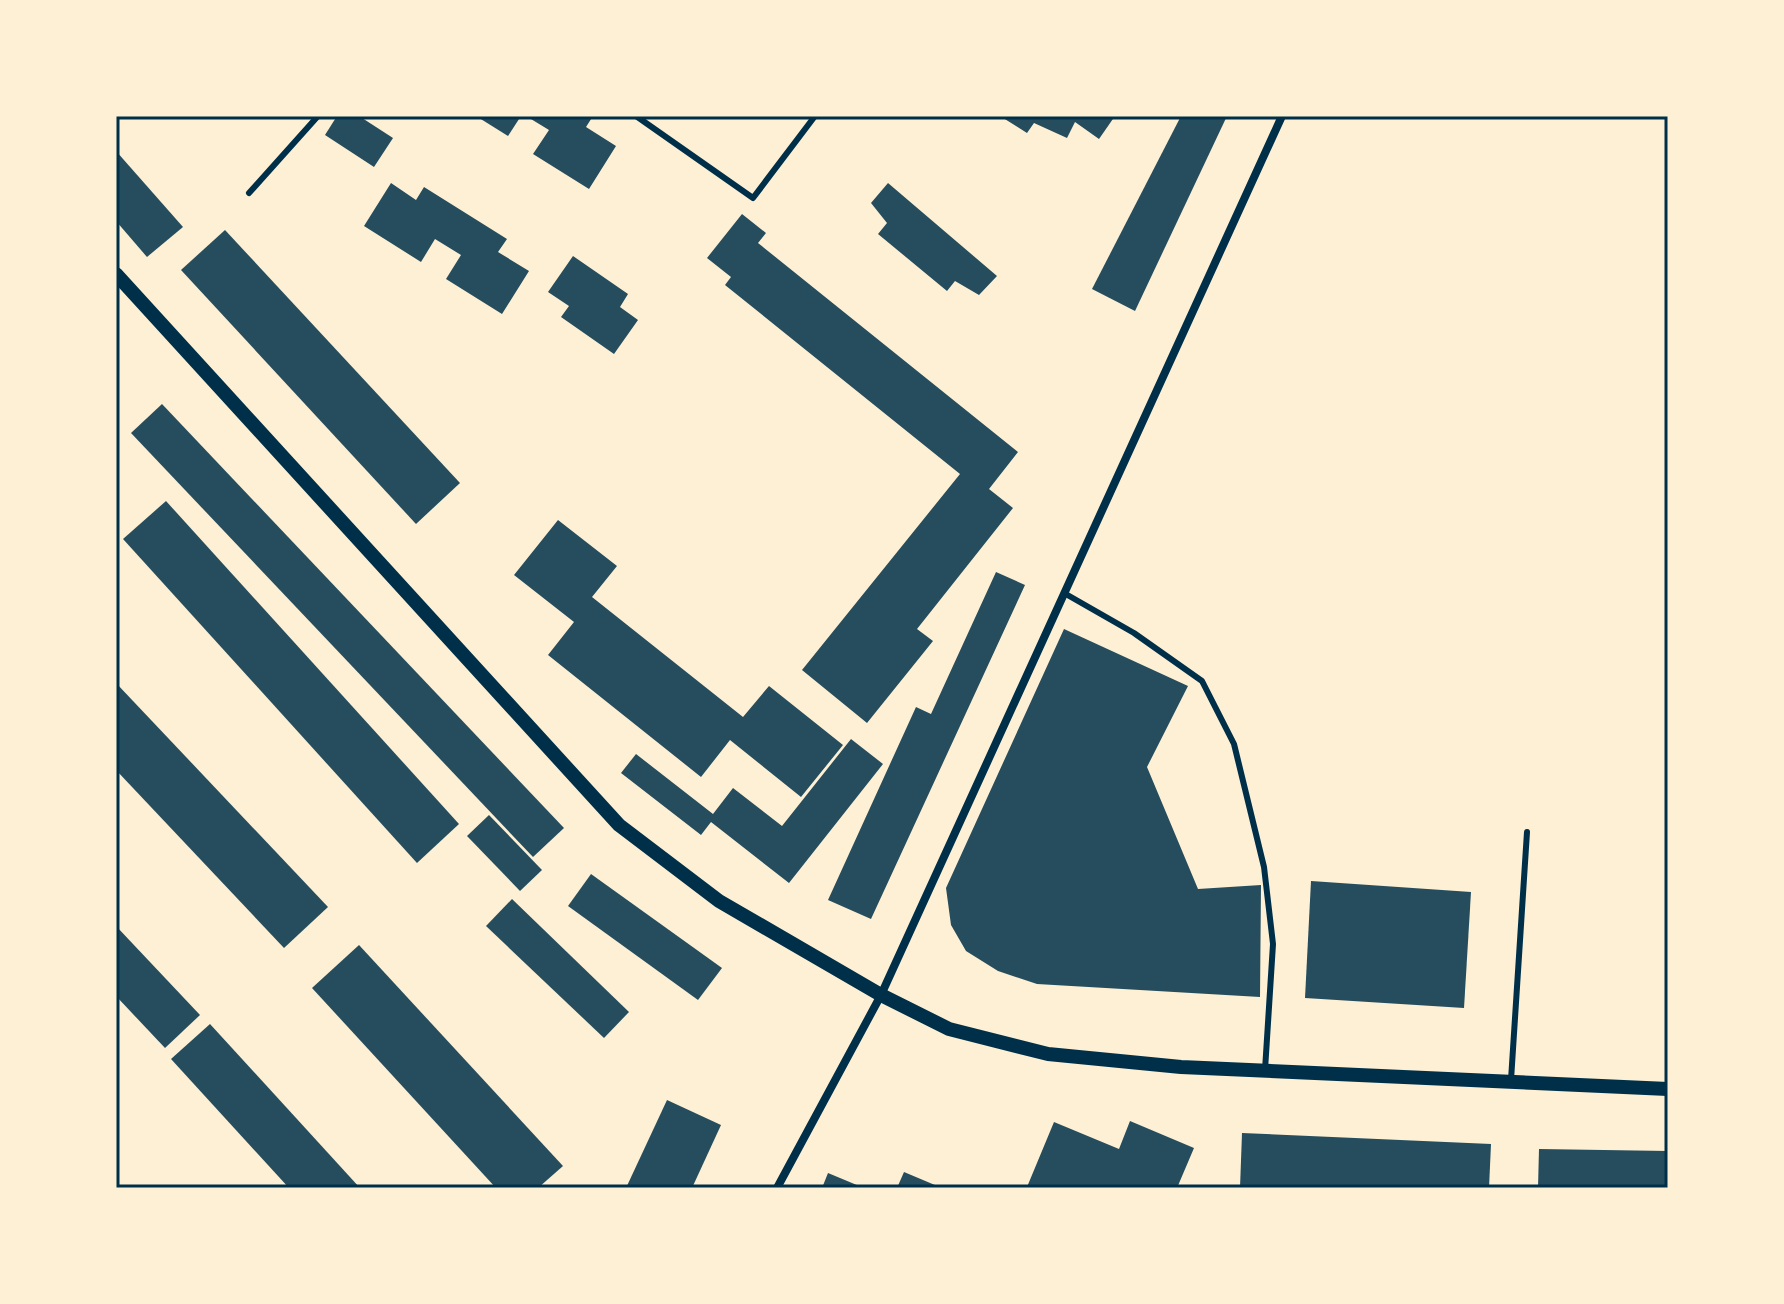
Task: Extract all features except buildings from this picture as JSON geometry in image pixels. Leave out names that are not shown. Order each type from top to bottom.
[{"type":"street","points":[[777,1188],[881,995],[1282,116]]},
{"type":"street","points":[[116,274],[619,825],[719,901],[881,995],[949,1029],[1048,1054],[1181,1067],[1668,1089]]},
{"type":"lane","points":[[249,193],[318,116]]},
{"type":"lane","points":[[636,116],[753,198],[815,116]]},
{"type":"lane","points":[[1064,593],[1134,633],[1202,681],[1234,744],[1264,867],[1273,944],[1265,1070]]},
{"type":"lane","points":[[1511,1080],[1527,832]]}]
